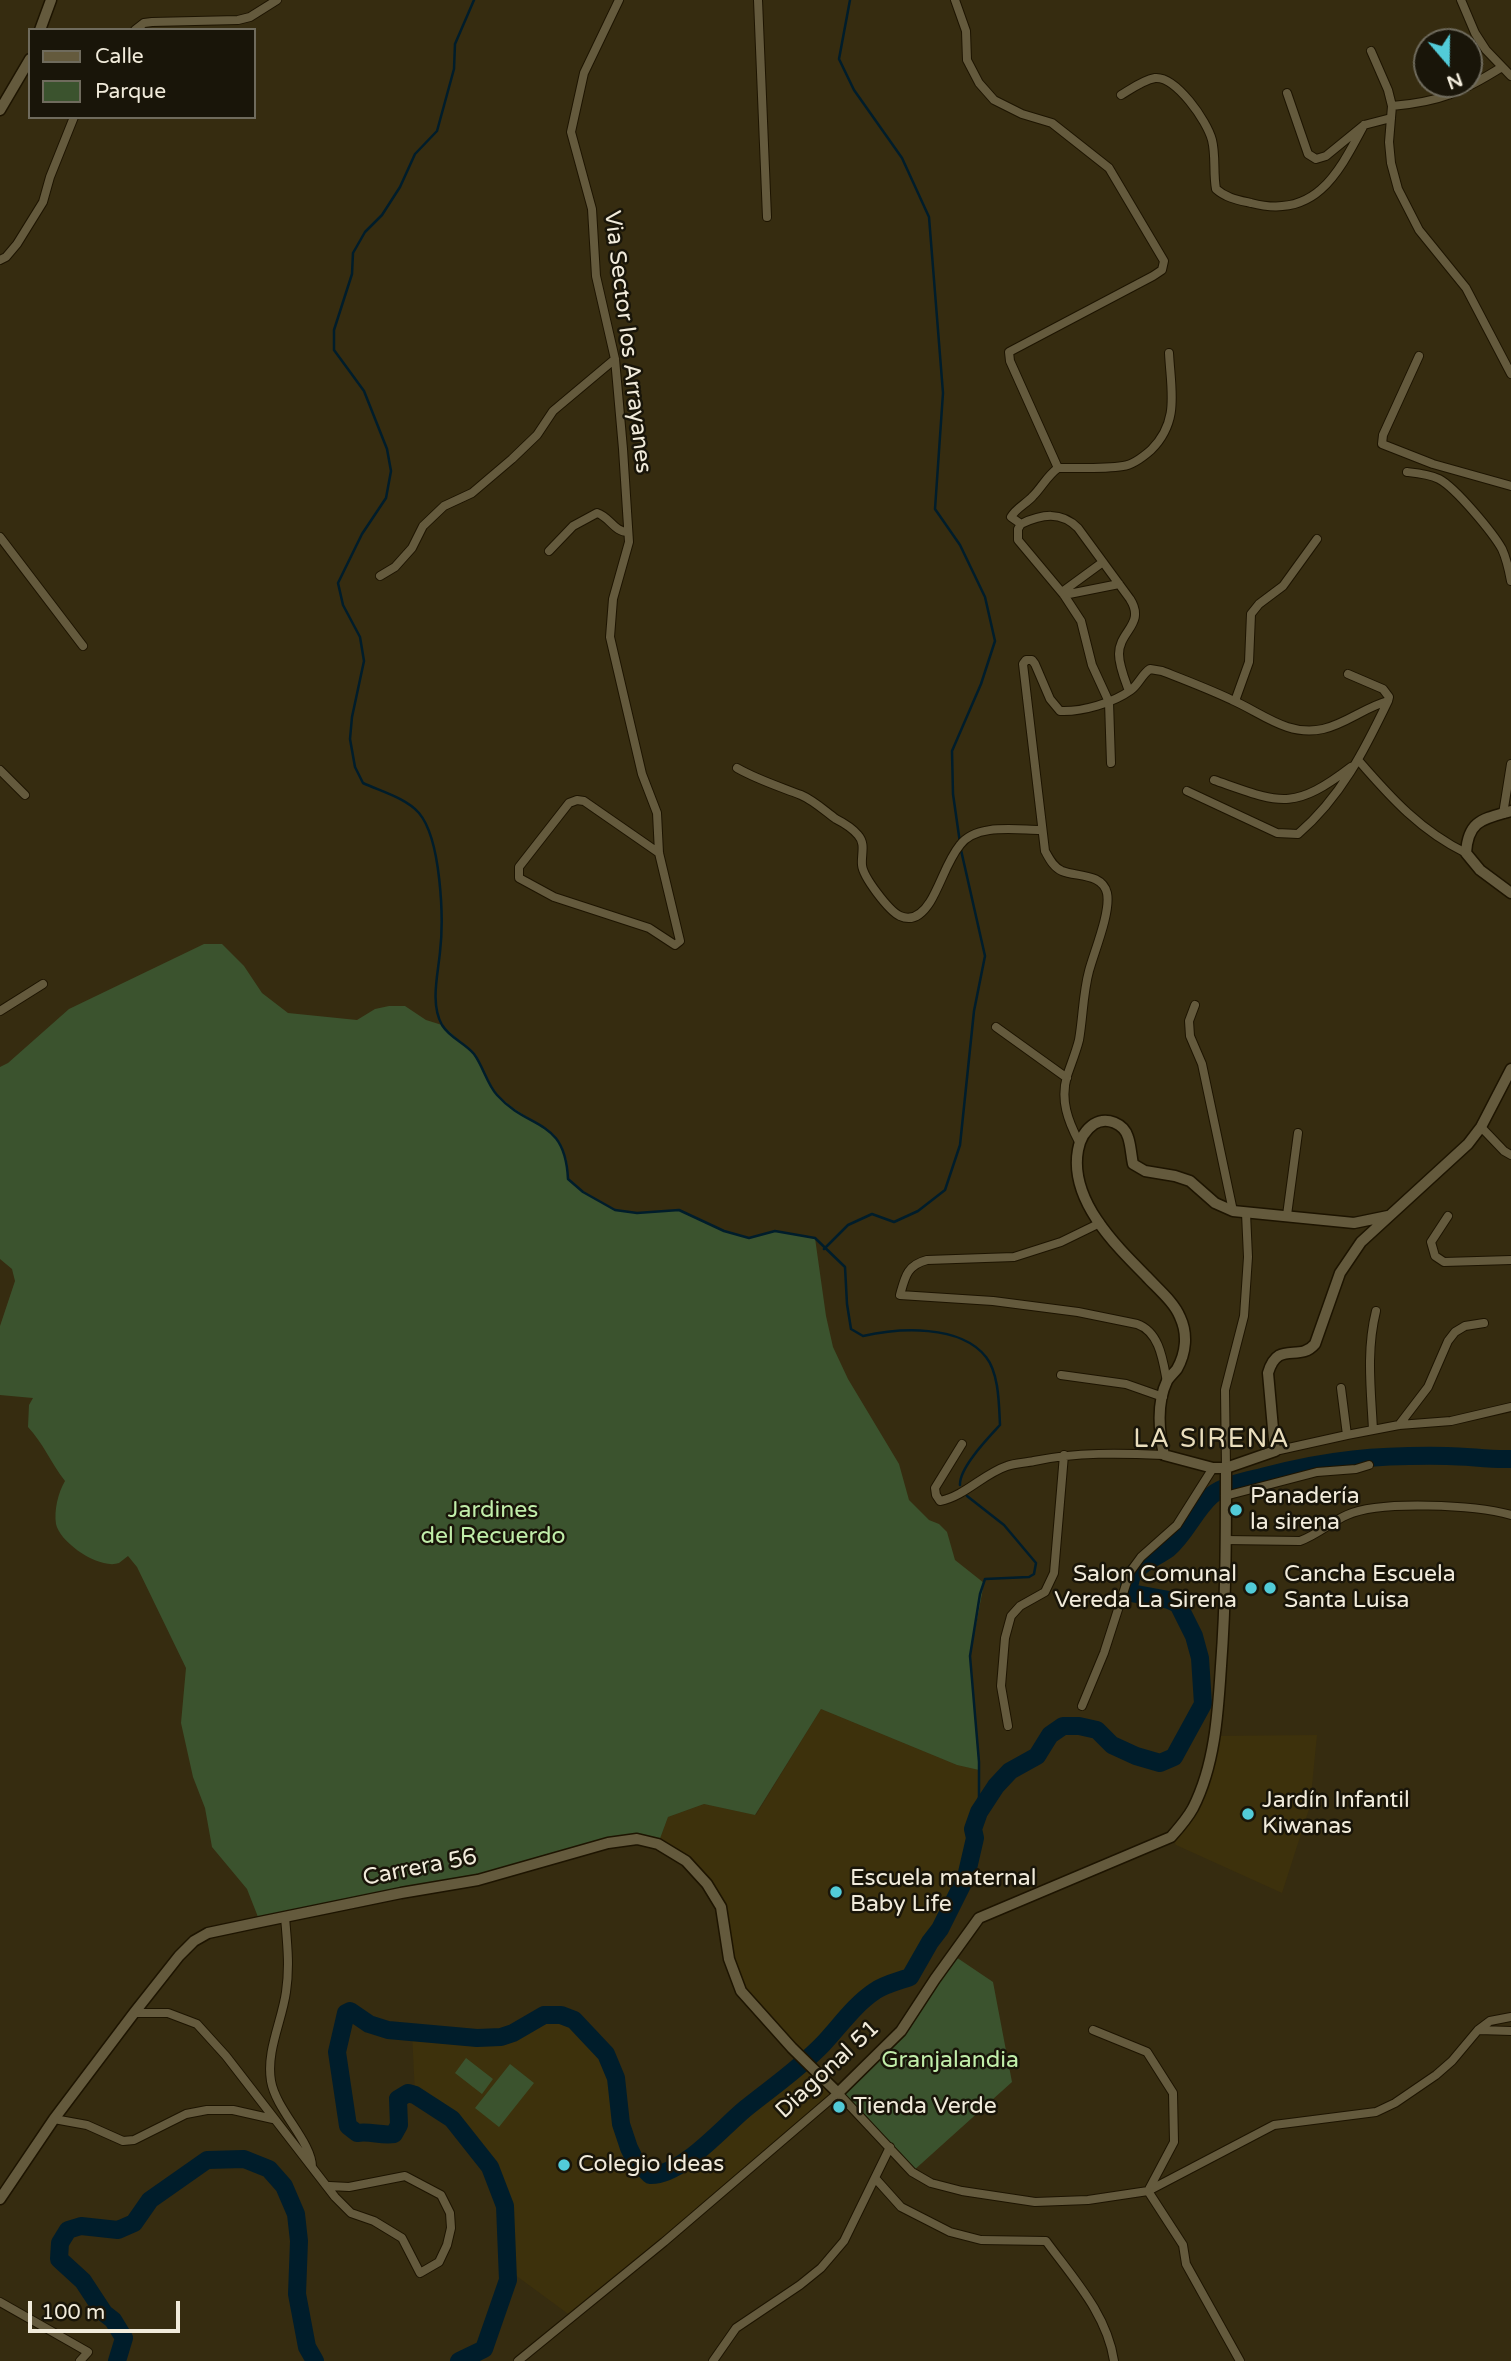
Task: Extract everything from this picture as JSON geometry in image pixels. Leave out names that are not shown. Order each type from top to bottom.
[{"type":"street","points":[[41,28],[51,0]]},
{"type":"street","points":[[138,28],[144,23],[152,22],[238,20],[257,14],[277,0]]},
{"type":"street","name":"Via Sector los Arrayanes","points":[[619,0],[584,73],[571,132],[592,209],[596,276],[614,359],[628,532],[626,554],[613,599],[610,637],[642,774],[657,813],[659,853],[680,941],[675,945],[649,928],[554,897],[520,878],[517,872],[569,803],[577,800],[584,801],[659,853]]},
{"type":"street","points":[[758,0],[767,217]]},
{"type":"street","points":[[955,0],[966,31],[967,60],[979,83],[994,100],[1022,114],[1052,123],[1109,168],[1164,261],[1162,270],[1153,276],[1009,352],[1010,361],[1058,468]]},
{"type":"street","points":[[1461,0],[1486,51],[1511,76]]},
{"type":"street","points":[[1371,51],[1392,106],[1389,142],[1398,189],[1419,230],[1466,288],[1511,374]]},
{"type":"street","points":[[0,110],[28,62]]},
{"type":"street","points":[[1392,106],[1423,103],[1466,89],[1502,67]]},
{"type":"street","points":[[1121,95],[1157,78],[1166,79],[1175,85],[1204,121],[1212,138],[1216,189],[1224,196],[1267,208],[1290,207],[1309,199],[1344,163],[1364,125]]},
{"type":"street","points":[[1287,93],[1307,155],[1316,159],[1326,156],[1364,125],[1391,118]]},
{"type":"street","points":[[0,260],[17,244],[43,202],[73,119]]},
{"type":"street","points":[[1021,524],[1012,520],[1013,512],[1034,496],[1058,468],[1125,466],[1143,457],[1160,441],[1169,426],[1172,412],[1170,353]]},
{"type":"street","points":[[1419,356],[1383,435],[1382,444],[1433,464],[1511,486]]},
{"type":"street","points":[[380,576],[395,567],[412,548],[423,526],[444,506],[472,493],[537,436],[553,411],[614,359]]},
{"type":"street","points":[[1407,472],[1440,480],[1453,492],[1501,548],[1511,581]]},
{"type":"street","points":[[549,551],[573,526],[597,513],[604,515],[617,530],[628,532]]},
{"type":"street","points":[[1111,763],[1109,702],[1097,680],[1081,621],[1063,593],[1018,540],[1021,524],[1042,516],[1060,515],[1069,519],[1135,607],[1136,618],[1121,644],[1119,653],[1129,691]]},
{"type":"street","points":[[0,537],[83,646]]},
{"type":"street","points":[[1235,701],[1249,662],[1251,614],[1259,604],[1283,586],[1317,539]]},
{"type":"street","points":[[0,554],[6,546]]},
{"type":"street","points":[[1063,593],[1103,562]]},
{"type":"street","points":[[1063,593],[1119,584]]},
{"type":"street","points":[[1079,1142],[1067,1119],[1064,1097],[1078,1042],[1088,972],[1100,938],[1108,894],[1095,878],[1061,870],[1052,863],[1045,851],[1023,664],[1026,660],[1032,660],[1050,699],[1060,711],[1109,702],[1129,691],[1146,671],[1156,669],[1235,701],[1283,726],[1314,730],[1327,728],[1372,705],[1388,701]]},
{"type":"street","points":[[1187,791],[1277,833],[1298,834],[1320,816],[1359,761],[1388,701],[1389,697],[1383,689],[1348,674]]},
{"type":"street","points":[[1214,780],[1266,798],[1292,799],[1304,797],[1325,787],[1359,761]]},
{"type":"street","points":[[1359,761],[1396,804],[1415,821],[1436,837],[1466,853],[1480,870],[1511,893]]},
{"type":"street","points":[[1466,853],[1471,829],[1479,821],[1507,812],[1511,764]]},
{"type":"street","points":[[737,768],[757,780],[803,795],[860,836],[863,845],[862,868],[866,876],[888,908],[910,919],[920,915],[928,905],[960,844],[971,835],[987,831],[1041,830]]},
{"type":"street","points":[[0,770],[25,794]]},
{"type":"street","points":[[0,1011],[43,984]]},
{"type":"street","points":[[1195,1005],[1189,1021],[1190,1036],[1202,1064],[1233,1211]]},
{"type":"street","points":[[996,1027],[1067,1078]]},
{"type":"street","points":[[1275,1451],[1268,1373],[1271,1361],[1279,1355],[1311,1349],[1340,1273],[1361,1242],[1468,1144],[1508,1084],[1511,1069]]},
{"type":"street","points":[[1164,1455],[1159,1426],[1163,1397],[1167,1382],[1177,1369],[1184,1350],[1185,1332],[1180,1315],[1100,1223],[1080,1186],[1076,1173],[1079,1142],[1087,1129],[1098,1121],[1112,1121],[1123,1128],[1129,1138],[1133,1164],[1145,1171],[1190,1181],[1215,1203],[1233,1211],[1354,1223],[1388,1216]]},
{"type":"street","points":[[1481,1127],[1511,1155]]},
{"type":"street","points":[[1287,1215],[1298,1133]]},
{"type":"street","points":[[1246,1213],[1248,1257],[1244,1316],[1225,1390],[1225,1540],[1300,1541],[1349,1514],[1371,1508],[1471,1508],[1511,1515]]},
{"type":"street","points":[[1448,1216],[1431,1242],[1435,1256],[1444,1262],[1511,1260]]},
{"type":"street","points":[[1100,1223],[1060,1242],[1014,1257],[917,1262],[909,1268],[901,1295],[993,1300],[1078,1312],[1145,1326],[1157,1340],[1167,1382]]},
{"type":"street","points":[[1373,1430],[1369,1356],[1376,1311]]},
{"type":"street","points":[[1399,1425],[1428,1387],[1455,1332],[1465,1326],[1484,1323]]},
{"type":"street","points":[[1061,1375],[1126,1384],[1163,1397]]},
{"type":"street","points":[[1341,1388],[1347,1434]]},
{"type":"street","points":[[962,1444],[935,1488],[940,1501],[951,1499],[1007,1466],[1064,1455],[1164,1455],[1226,1473],[1275,1451],[1347,1434],[1399,1425],[1451,1421],[1511,1407]]},
{"type":"street","points":[[1008,1726],[1002,1686],[1005,1639],[1011,1616],[1020,1606],[1045,1592],[1054,1573],[1064,1455]]},
{"type":"street","points":[[1225,1499],[1317,1472],[1356,1469],[1369,1465]]},
{"type":"street","points":[[1082,1706],[1104,1653],[1130,1572],[1141,1557],[1177,1524],[1213,1468]]},
{"type":"street","name":"Diagonal 51","points":[[518,2361],[664,2242],[838,2093],[890,2043],[979,1918],[1171,1837],[1184,1823],[1194,1806],[1213,1745],[1219,1709],[1225,1540]]},
{"type":"street","name":"Carrera 56","points":[[0,2199],[54,2119],[134,2013],[179,1956],[194,1941],[208,1933],[478,1880],[608,1843],[637,1839],[658,1844],[686,1861],[707,1884],[721,1907],[729,1959],[741,1991],[792,2048],[838,2093]]},
{"type":"street","points":[[285,1917],[289,1961],[270,2069],[271,2084],[308,2151],[313,2163],[312,2170]]},
{"type":"street","points":[[134,2013],[168,2013],[197,2024],[226,2056],[312,2170],[351,2213],[374,2221],[402,2238],[420,2273],[439,2262],[452,2228],[450,2213],[441,2195],[405,2176],[349,2187],[329,2186]]},
{"type":"street","points":[[838,2093],[912,2172],[931,2183],[962,2191],[1035,2202],[1088,2200],[1149,2191],[1274,2125],[1376,2112],[1436,2076],[1478,2030],[1490,2021],[1511,2017]]},
{"type":"street","points":[[1093,2030],[1147,2052],[1173,2093],[1174,2142],[1149,2191]]},
{"type":"street","points":[[1478,2030],[1511,2031]]},
{"type":"street","points":[[54,2119],[86,2125],[123,2141],[134,2140],[187,2113],[207,2110],[233,2110],[273,2119]]},
{"type":"street","points":[[713,2361],[736,2328],[800,2286],[821,2268],[844,2241],[890,2147]]},
{"type":"street","points":[[875,2178],[901,2207],[950,2232],[981,2239],[1046,2241],[1096,2309],[1112,2344],[1114,2361]]},
{"type":"street","points":[[1149,2191],[1184,2245],[1186,2264],[1240,2361]]},
{"type":"street","points":[[0,2302],[88,2352],[80,2361]]},
{"type":"shaded area","points":[[821,1709],[957,1765],[979,1770],[979,1812],[973,1829],[975,1838],[966,1877],[940,1929],[910,1977],[877,1990],[841,2022],[805,2061],[838,2093],[571,2316],[507,2269],[505,2206],[495,2176],[472,2142],[452,2119],[415,2095],[412,2032],[477,2038],[501,2037],[523,2028],[539,2016],[561,2015],[574,2020],[606,2054],[616,2078],[621,2124],[635,2160],[650,2175],[654,2175],[669,2170],[696,2153],[804,2061],[741,1991],[725,1925],[707,1884],[658,1844],[668,1817],[704,1804],[756,1815]]},
{"type":"shaded area","name":"Jardín Infantil Kiwanas","points":[[1317,1735],[1310,1806],[1282,1893],[1176,1845],[1171,1837],[1184,1823],[1214,1736]]},
{"type":"green space","name":"Jardines del Recuerdo","points":[[204,944],[222,944],[244,966],[262,993],[288,1013],[357,1020],[375,1009],[405,1006],[426,1020],[442,1025],[473,1053],[497,1095],[553,1134],[562,1146],[567,1161],[568,1179],[583,1192],[615,1210],[637,1213],[679,1210],[724,1231],[749,1238],[775,1231],[815,1238],[833,1347],[848,1379],[899,1464],[909,1500],[929,1520],[939,1524],[947,1532],[955,1560],[984,1583],[970,1656],[979,1770],[957,1765],[821,1709],[755,1815],[704,1804],[668,1817],[658,1844],[637,1840],[542,1863],[260,1922],[247,1889],[212,1847],[205,1808],[193,1777],[181,1723],[186,1668],[137,1567],[128,1556],[119,1563],[102,1563],[82,1553],[65,1539],[59,1531],[56,1519],[57,1502],[65,1481],[28,1427],[29,1405],[33,1398],[0,1395],[0,1326],[15,1281],[12,1269],[0,1259],[0,1067],[69,1009]]},
{"type":"green space","name":"Granjalandia","points":[[953,1955],[993,1982],[1012,2082],[912,2172],[838,2093],[890,2043]]},
{"type":"green space","points":[[466,2058],[493,2079],[482,2094],[455,2073]]},
{"type":"green space","points":[[510,2064],[534,2083],[499,2127],[475,2108]]},
{"type":"waterway","points":[[474,0],[455,44],[454,69],[437,131],[415,154],[400,187],[382,215],[365,232],[353,253],[352,274],[334,330],[334,350],[364,391],[387,449],[391,471],[386,498],[362,534],[338,583],[343,605],[360,637],[364,661],[350,739],[355,767],[363,783],[407,803],[419,813],[426,825],[436,859],[441,900],[436,989],[438,1017],[445,1030],[474,1054],[497,1095],[521,1115],[553,1135],[565,1159],[568,1179],[583,1192],[615,1210],[637,1213],[679,1210],[724,1231],[749,1238],[775,1231],[815,1238],[845,1267],[851,1329],[863,1336],[894,1331],[928,1331],[961,1339],[975,1346],[986,1357],[994,1372],[1000,1425],[969,1462],[960,1485]]},
{"type":"waterway","points":[[850,0],[839,59],[854,90],[902,158],[929,217],[943,393],[935,509],[960,545],[985,597],[995,641],[981,684],[952,751],[953,794],[960,843]]},
{"type":"waterway","points":[[824,1249],[848,1225],[872,1214],[894,1222],[918,1211],[945,1190],[960,1145],[974,1011],[985,956],[961,850]]},
{"type":"waterway","points":[[459,2361],[484,2349],[508,2280],[505,2206],[490,2167],[452,2119],[415,2095],[408,2093],[398,2099],[399,2125],[394,2134],[357,2133],[348,2126],[337,2052],[346,2013],[350,2011],[369,2024],[388,2030],[477,2038],[501,2037],[513,2033],[544,2015],[561,2015],[574,2020],[606,2054],[616,2078],[621,2124],[635,2160],[650,2175],[675,2168],[701,2150],[745,2109],[804,2062],[867,1997],[883,1986],[910,1977],[940,1929],[966,1877],[975,1838],[973,1829],[979,1812],[996,1786],[1010,1771],[1037,1756],[1050,1735],[1063,1726],[1079,1726],[1097,1730],[1112,1745],[1136,1756],[1160,1763],[1174,1757],[1203,1704],[1200,1658],[1194,1636],[1178,1604],[1131,1593],[1129,1585],[1140,1566],[1168,1549],[1212,1495],[1249,1480],[1353,1459],[1422,1456],[1511,1459]]},
{"type":"waterway","points":[[967,1496],[1004,1525],[1036,1563],[1034,1574],[1029,1577],[985,1579],[980,1594],[970,1656],[979,1762],[979,1812]]},
{"type":"waterway","points":[[117,2361],[124,2338],[83,2281],[59,2259],[60,2243],[68,2230],[81,2226],[118,2230],[134,2223],[150,2200],[207,2160],[244,2159],[269,2169],[284,2186],[296,2214],[299,2241],[297,2294],[307,2347],[315,2361]]},
{"type":"place","name":"Panadería la sirena","points":[[1236,1510]]},
{"type":"place","name":"Salon Comunal Vereda La Sirena","points":[[1251,1588]]},
{"type":"place","name":"Cancha Escuela Santa Luisa","points":[[1270,1588]]},
{"type":"place","name":"Jardín Infantil Kiwanas","points":[[1248,1814]]},
{"type":"place","name":"Escuela maternal Baby Life","points":[[836,1892]]},
{"type":"place","name":"Tienda Verde","points":[[839,2107]]},
{"type":"place","name":"Colegio Ideas","points":[[564,2165]]},
{"type":"district","name":"LA SIRENA","points":[[1212,1440]]}]
